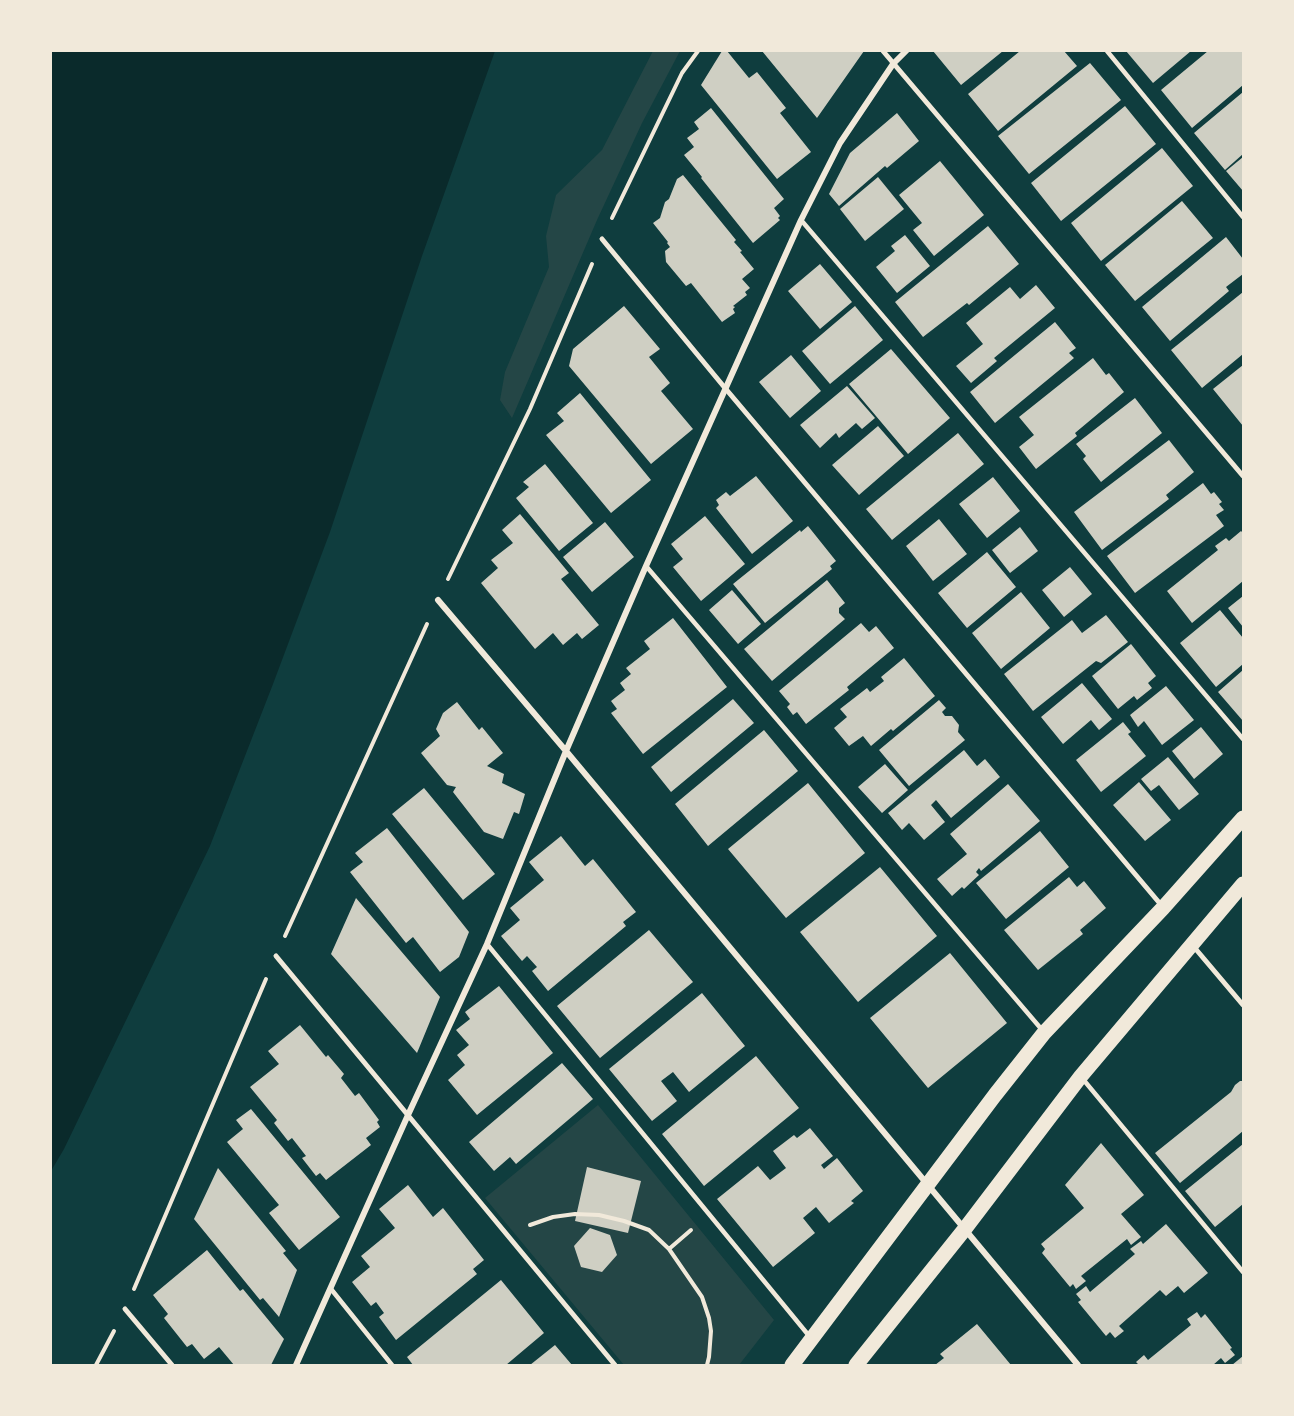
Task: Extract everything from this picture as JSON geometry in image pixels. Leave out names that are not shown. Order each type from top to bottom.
[{"type":"main road","points":[[792,1365],[1044,1033],[1163,908],[1243,818]]},
{"type":"main road","points":[[856,1365],[964,1230],[1081,1076],[1243,884]]},
{"type":"street","points":[[883,51],[1243,476]]},
{"type":"street","points":[[296,1365],[487,944],[566,751],[646,566],[801,220],[840,143],[893,64],[906,51]]},
{"type":"street","points":[[602,239],[1163,908]]},
{"type":"street","points":[[438,600],[1078,1365]]},
{"type":"street","points":[[1191,944],[1243,1005]]},
{"type":"street","points":[[276,956],[615,1365]]},
{"type":"street","points":[[125,1309],[172,1365]]},
{"type":"lane","points":[[1107,51],[1243,217]]},
{"type":"lane","points":[[801,220],[1243,739]]},
{"type":"lane","points":[[646,566],[1044,1033]]},
{"type":"lane","points":[[487,944],[812,1339]]},
{"type":"lane","points":[[1081,1076],[1243,1272]]},
{"type":"lane","points":[[330,1289],[392,1365]]},
{"type":"path","points":[[96,1365],[125,1309],[276,956],[438,600],[530,409],[602,239],[682,73],[698,51]]},
{"type":"path","points":[[509,1238],[532,1223],[575,1214],[599,1215],[649,1230],[669,1249],[702,1297],[711,1331],[707,1365]]},
{"type":"path","points":[[669,1249],[709,1215]]},
{"type":"shaded area","points":[[51,51],[495,51],[422,256],[330,532],[210,846],[64,1149],[51,1171]]},
{"type":"shaded area","points":[[653,51],[680,51],[642,123],[597,220],[512,418],[500,400],[505,372],[549,267],[546,236],[556,195],[602,150]]},
{"type":"shaded area","points":[[598,1105],[774,1320],[739,1365],[624,1365],[485,1198]]},
{"type":"building","points":[[722,51],[727,51],[749,78],[757,72],[786,108],[780,113],[811,152],[777,179],[701,85]]},
{"type":"building","points":[[762,51],[864,51],[817,118]]},
{"type":"building","points":[[933,51],[1003,51],[961,85]]},
{"type":"building","points":[[1020,51],[1064,51],[1077,66],[998,131],[968,94]]},
{"type":"building","points":[[1126,51],[1191,51],[1153,83]]},
{"type":"building","points":[[1208,51],[1243,51],[1243,85],[1192,128],[1161,90]]},
{"type":"building","points":[[1090,63],[1121,100],[1029,174],[998,136]]},
{"type":"building","points":[[1243,92],[1243,154],[1225,170],[1194,133]]},
{"type":"building","points":[[1125,106],[1156,144],[1061,221],[1031,183]]},
{"type":"building","points":[[711,108],[784,199],[774,208],[780,220],[753,243],[684,155],[694,147],[687,138],[699,129],[694,122]]},
{"type":"building","points":[[897,113],[919,141],[887,168],[885,166],[839,206],[829,194],[850,153]]},
{"type":"building","points":[[1162,148],[1193,186],[1101,261],[1071,223]]},
{"type":"building","points":[[1243,157],[1243,191],[1226,171]]},
{"type":"building","points":[[940,161],[984,215],[934,256],[913,230],[922,223],[899,195]]},
{"type":"building","points":[[683,175],[736,240],[734,242],[742,251],[740,252],[754,269],[742,279],[750,288],[745,292],[747,295],[733,306],[735,313],[722,322],[691,283],[686,286],[666,262],[665,251],[670,247],[653,223],[660,218],[665,202],[669,199],[677,179]]},
{"type":"building","points":[[878,177],[904,209],[865,241],[840,209]]},
{"type":"building","points":[[1182,201],[1213,238],[1135,301],[1105,265]]},
{"type":"building","points":[[988,226],[1019,264],[969,305],[967,303],[923,337],[895,302]]},
{"type":"building","points":[[905,235],[930,266],[897,293],[876,267],[895,251],[891,246]]},
{"type":"building","points":[[1226,237],[1243,259],[1243,274],[1226,287],[1229,291],[1170,341],[1142,307]]},
{"type":"building","points":[[820,264],[852,302],[820,329],[788,291]]},
{"type":"building","points":[[1036,285],[1055,308],[994,358],[997,361],[971,383],[956,366],[983,344],[966,323],[1010,287],[1020,299]]},
{"type":"building","points":[[1243,292],[1243,354],[1202,388],[1171,350]]},
{"type":"building","points":[[624,306],[660,349],[649,357],[670,383],[661,391],[693,429],[651,464],[569,366],[573,349]]},
{"type":"building","points":[[855,306],[883,340],[830,384],[802,351]]},
{"type":"building","points":[[1055,322],[1076,348],[1069,353],[1074,358],[995,423],[970,392]]},
{"type":"building","points":[[891,349],[950,418],[908,454],[849,384]]},
{"type":"building","points":[[791,355],[821,391],[790,418],[759,382]]},
{"type":"building","points":[[1093,358],[1106,375],[1109,373],[1124,392],[1075,433],[1077,436],[1036,469],[1019,447],[1034,435],[1019,417]]},
{"type":"building","points":[[1243,365],[1243,426],[1213,389]]},
{"type":"building","points":[[847,386],[875,418],[862,429],[856,423],[839,438],[836,433],[820,448],[800,425]]},
{"type":"building","points":[[580,393],[651,480],[611,513],[546,435],[564,421],[557,413]]},
{"type":"building","points":[[1135,398],[1162,433],[1101,482],[1083,459],[1086,456],[1076,444]]},
{"type":"building","points":[[878,426],[904,456],[859,495],[832,465]]},
{"type":"building","points":[[958,433],[984,464],[892,540],[866,509]]},
{"type":"building","points":[[1169,440],[1194,472],[1166,495],[1169,499],[1102,550],[1074,512]]},
{"type":"building","points":[[545,464],[593,523],[559,551],[516,498],[529,487],[523,482]]},
{"type":"building","points":[[756,476],[793,521],[752,554],[716,508],[719,505],[716,500],[726,492],[730,496]]},
{"type":"building","points":[[993,477],[1020,511],[987,538],[959,504]]},
{"type":"building","points":[[1203,483],[1211,494],[1214,492],[1222,502],[1219,504],[1224,510],[1216,515],[1224,526],[1135,593],[1107,556]]},
{"type":"building","points":[[520,514],[569,573],[561,579],[599,625],[582,639],[577,633],[563,645],[553,633],[535,649],[481,583],[498,568],[491,560],[513,543],[502,530]]},
{"type":"building","points":[[705,516],[745,564],[701,601],[673,567],[683,559],[671,544]]},
{"type":"building","points":[[939,519],[967,554],[933,581],[906,546]]},
{"type":"building","points":[[605,522],[634,557],[592,592],[563,557]]},
{"type":"building","points":[[808,526],[836,561],[830,566],[832,569],[765,623],[733,584]]},
{"type":"building","points":[[1020,527],[1038,551],[1010,573],[992,550]]},
{"type":"building","points":[[1241,531],[1243,533],[1243,581],[1192,623],[1167,591],[1218,550],[1215,546],[1226,538],[1229,541]]},
{"type":"building","points":[[987,552],[1016,587],[967,628],[938,593]]},
{"type":"building","points":[[1070,567],[1092,594],[1064,617],[1042,590]]},
{"type":"building","points":[[827,580],[845,603],[839,608],[839,613],[845,619],[772,681],[744,649]]},
{"type":"building","points":[[732,590],[761,624],[738,644],[709,610]]},
{"type":"building","points":[[1021,592],[1050,628],[1001,669],[972,633]]},
{"type":"building","points":[[1243,596],[1243,627],[1228,608]]},
{"type":"building","points":[[1220,610],[1243,638],[1243,664],[1216,687],[1180,643]]},
{"type":"building","points":[[1106,615],[1128,642],[1101,663],[1096,661],[1033,711],[1004,674],[1072,620],[1082,633]]},
{"type":"building","points":[[673,618],[727,687],[643,754],[611,713],[617,709],[611,701],[625,690],[620,683],[631,674],[626,668],[650,649],[644,641]]},
{"type":"building","points":[[861,623],[869,632],[876,626],[894,648],[847,687],[849,690],[806,724],[797,712],[793,715],[787,707],[790,704],[779,691]]},
{"type":"building","points":[[1131,644],[1156,676],[1148,683],[1152,688],[1137,700],[1134,696],[1118,709],[1092,676]]},
{"type":"building","points":[[904,658],[935,696],[871,746],[863,736],[849,746],[834,728],[847,717],[840,709],[867,688],[870,692],[884,681],[881,677]]},
{"type":"building","points":[[1243,670],[1243,721],[1218,692]]},
{"type":"building","points":[[1082,683],[1112,719],[1099,730],[1091,720],[1063,744],[1041,717]]},
{"type":"building","points":[[1166,686],[1194,720],[1162,745],[1144,721],[1138,727],[1130,715]]},
{"type":"building","points":[[733,699],[754,723],[671,792],[651,767]]},
{"type":"building","points":[[939,700],[946,708],[942,712],[945,716],[952,716],[959,725],[958,732],[965,740],[909,786],[879,750]]},
{"type":"building","points":[[457,702],[479,730],[482,727],[503,753],[487,766],[504,774],[502,783],[525,794],[519,814],[514,812],[503,839],[484,832],[453,792],[456,787],[447,785],[421,753],[440,736],[436,729],[443,713]]},
{"type":"building","points":[[1123,722],[1131,732],[1128,734],[1146,756],[1101,792],[1076,760]]},
{"type":"building","points":[[1201,727],[1223,754],[1194,779],[1172,751]]},
{"type":"building","points":[[764,730],[798,771],[708,846],[675,804]]},
{"type":"building","points":[[964,750],[977,766],[985,759],[1000,777],[951,818],[936,800],[931,805],[945,822],[924,840],[909,823],[902,830],[888,813]]},
{"type":"building","points":[[1168,757],[1199,794],[1179,810],[1159,785],[1151,791],[1141,779]]},
{"type":"building","points":[[885,764],[908,790],[882,813],[858,787]]},
{"type":"building","points":[[1139,782],[1171,820],[1145,841],[1113,805]]},
{"type":"building","points":[[808,783],[865,853],[786,918],[728,849]]},
{"type":"building","points":[[1008,784],[1040,821],[981,871],[979,868],[976,872],[979,875],[964,889],[962,887],[952,896],[937,879],[967,854],[950,834]]},
{"type":"building","points":[[424,788],[495,874],[463,900],[392,814]]},
{"type":"building","points":[[387,828],[469,932],[459,957],[440,972],[413,937],[406,943],[350,872],[363,862],[355,853]]},
{"type":"building","points":[[1040,831],[1069,867],[1006,919],[976,883]]},
{"type":"building","points":[[561,836],[585,866],[593,859],[636,912],[623,922],[626,926],[548,991],[532,971],[537,967],[527,956],[522,961],[501,936],[520,920],[510,908],[544,880],[529,862]]},
{"type":"building","points":[[880,867],[937,936],[858,1002],[800,932]]},
{"type":"building","points":[[1069,877],[1077,887],[1084,881],[1106,908],[1080,930],[1083,934],[1038,970],[1004,930]]},
{"type":"building","points":[[356,898],[440,997],[417,1053],[331,954]]},
{"type":"building","points":[[649,930],[693,982],[600,1058],[557,1006]]},
{"type":"building","points":[[950,953],[1007,1023],[928,1088],[870,1018]]},
{"type":"building","points":[[499,986],[553,1053],[477,1115],[448,1080],[465,1065],[457,1055],[469,1045],[456,1030],[470,1019],[465,1012]]},
{"type":"building","points":[[702,993],[745,1046],[689,1092],[673,1072],[661,1081],[677,1101],[652,1121],[609,1069]]},
{"type":"building","points":[[300,1025],[326,1057],[328,1055],[344,1074],[341,1078],[355,1096],[359,1093],[379,1120],[377,1122],[380,1127],[366,1138],[371,1145],[326,1180],[320,1173],[316,1176],[302,1158],[306,1156],[292,1138],[288,1141],[274,1123],[277,1120],[250,1087],[279,1064],[268,1051]]},
{"type":"building","points":[[756,1056],[799,1108],[704,1186],[662,1134]]},
{"type":"building","points":[[562,1063],[593,1099],[516,1164],[510,1157],[494,1171],[469,1142]]},
{"type":"building","points":[[1240,1081],[1243,1081],[1243,1131],[1180,1183],[1155,1153],[1231,1092]]},
{"type":"building","points":[[251,1109],[340,1217],[299,1250],[269,1213],[279,1205],[227,1142],[243,1129],[236,1120]]},
{"type":"building","points":[[810,1128],[833,1156],[821,1165],[824,1169],[837,1158],[863,1191],[851,1201],[854,1203],[829,1223],[816,1207],[803,1218],[815,1233],[773,1267],[717,1199],[758,1166],[770,1180],[786,1168],[773,1151],[794,1135],[797,1138]]},
{"type":"building","points":[[1101,1143],[1144,1195],[1121,1214],[1141,1237],[1131,1245],[1127,1239],[1081,1276],[1086,1281],[1076,1289],[1073,1284],[1070,1287],[1042,1253],[1045,1249],[1041,1244],[1084,1208],[1065,1185]]},
{"type":"building","points":[[1243,1144],[1243,1204],[1215,1227],[1185,1191]]},
{"type":"building","points":[[587,1167],[641,1181],[628,1233],[575,1221]]},
{"type":"building","points":[[218,1168],[286,1251],[283,1253],[297,1270],[279,1317],[263,1298],[260,1300],[194,1219]]},
{"type":"building","points":[[408,1185],[433,1217],[443,1208],[484,1260],[473,1269],[477,1274],[396,1340],[379,1317],[384,1313],[376,1302],[371,1306],[352,1282],[370,1267],[361,1256],[395,1228],[379,1209]]},
{"type":"building","points":[[1166,1224],[1208,1273],[1184,1293],[1178,1286],[1166,1296],[1160,1290],[1119,1326],[1124,1331],[1115,1338],[1110,1332],[1106,1336],[1078,1302],[1081,1300],[1076,1294],[1086,1286],[1090,1292],[1135,1254],[1130,1249],[1141,1241],[1143,1244]]},
{"type":"building","points":[[590,1228],[610,1235],[617,1255],[602,1272],[581,1267],[574,1246]]},
{"type":"building","points":[[207,1250],[240,1291],[243,1289],[284,1339],[271,1365],[234,1365],[219,1347],[204,1359],[192,1344],[187,1347],[164,1318],[168,1314],[153,1295]]},
{"type":"building","points":[[501,1280],[544,1333],[506,1365],[413,1365],[407,1357]]},
{"type":"building","points":[[1197,1312],[1201,1318],[1205,1314],[1235,1355],[1225,1363],[1221,1358],[1213,1365],[1139,1365],[1136,1362],[1144,1355],[1148,1360],[1191,1325],[1187,1319]]},
{"type":"building","points":[[977,1324],[1011,1365],[935,1365],[944,1358],[940,1354]]},
{"type":"building","points":[[555,1345],[572,1365],[530,1365]]},
{"type":"building","points":[[1243,1356],[1243,1365],[1232,1365]]}]
